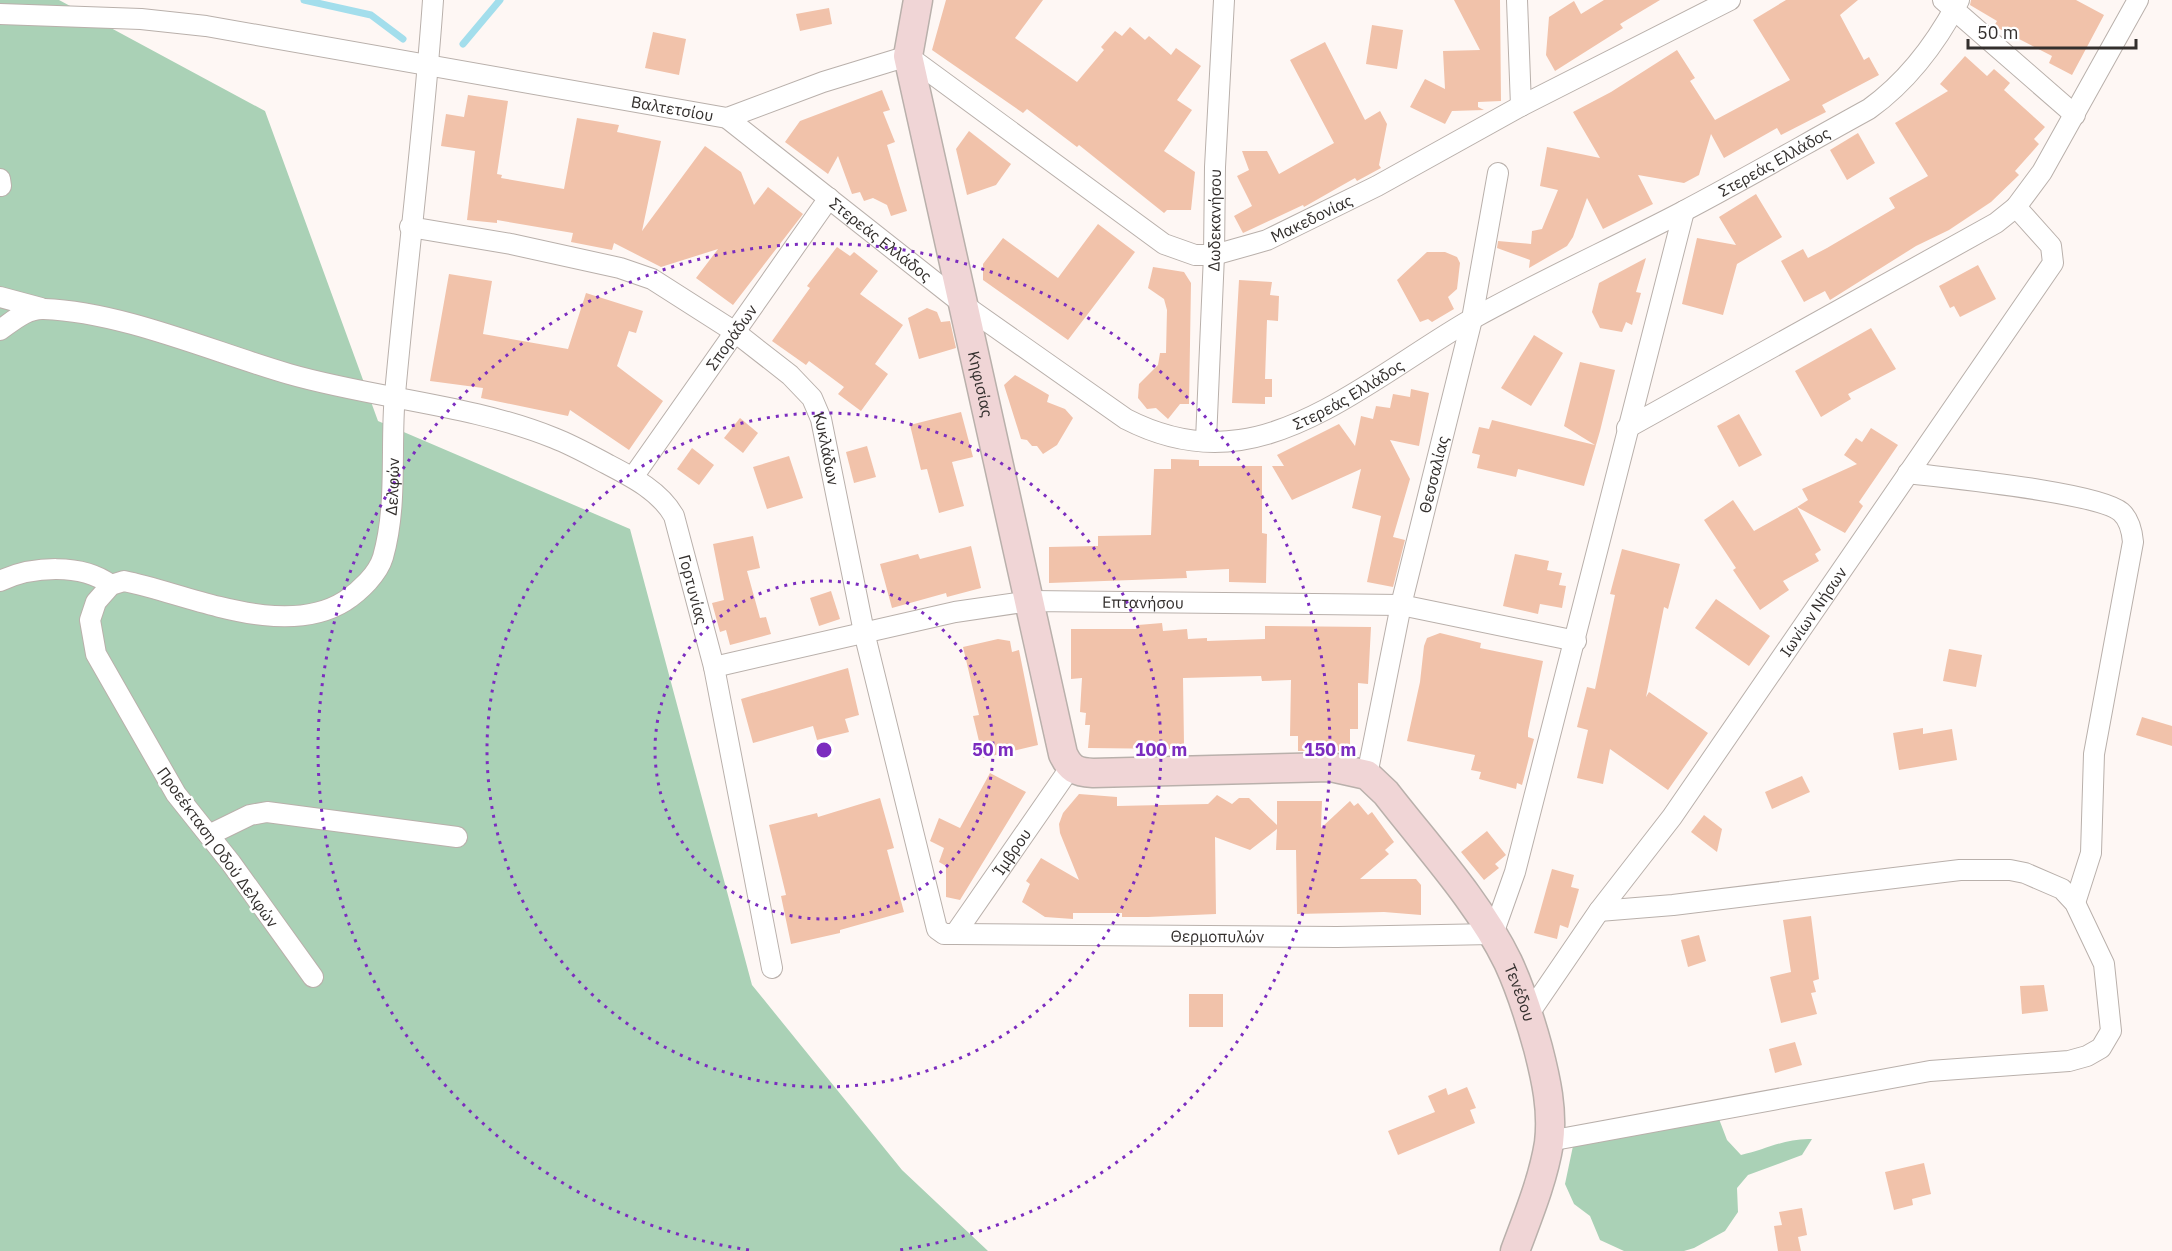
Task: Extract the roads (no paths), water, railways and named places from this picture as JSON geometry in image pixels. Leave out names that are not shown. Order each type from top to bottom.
[{"type":"street","name":"Δελφών","points":[[0,581],[18,573],[63,570],[93,575],[111,585],[124,581],[177,597],[251,613],[282,616],[315,613],[344,602],[364,586],[382,560],[390,526],[394,398],[410,226],[429,63],[433,0]]},
{"type":"street","name":"Κηφισίας","points":[[918,0],[908,56],[1063,754],[1070,768]]},
{"type":"street","name":"Δωδεκανήσου","points":[[1206,440],[1214,255],[1215,167],[1224,0]]},
{"type":"street","points":[[1517,0],[1521,106]]},
{"type":"street","name":"Μακεδονίας","points":[[908,56],[1164,244],[1195,255],[1214,255],[1267,240],[1377,186],[1521,106],[1730,0]]},
{"type":"street","points":[[1627,428],[1996,223],[2016,207],[2042,172],[2139,0]]},
{"type":"street","points":[[1952,3],[2075,116]]},
{"type":"street","name":"Στερεάς Ελλάδος","points":[[727,118],[964,304],[1126,419],[1168,436],[1239,441],[1298,422],[1330,406],[1472,319],[1684,211],[1869,109],[1893,92],[1918,63],[1952,3]]},
{"type":"street","name":"Βαλτετσίου","points":[[0,14],[170,22],[429,63],[727,118],[823,82],[908,56]]},
{"type":"street","name":"Θεσσαλίας","points":[[1367,775],[1401,605],[1472,319],[1498,174]]},
{"type":"street","name":"Σποράδων","points":[[633,477],[829,198]]},
{"type":"street","name":"Ιωνίων Νήσων","points":[[1528,1015],[1599,911],[1672,817],[2053,263],[2051,246],[2016,207]]},
{"type":"street","points":[[1492,934],[1515,872],[1576,641],[1627,428],[1684,211]]},
{"type":"street","name":"Κυκλάδων","points":[[410,226],[620,267],[652,279],[735,332],[804,387],[821,419],[864,632],[937,929],[950,934]]},
{"type":"street","name":"Γορτυνίας","points":[[0,297],[41,308],[127,323],[348,390],[472,414],[554,438],[633,477],[666,502],[674,516],[714,666],[772,968]]},
{"type":"street","points":[[0,330],[24,313],[41,308]]},
{"type":"street","points":[[1908,473],[2091,499],[2122,513],[2132,530],[2133,542],[2094,754],[2091,853],[2075,903]]},
{"type":"street","name":"Προεέκταση Οδού Δελφών","points":[[111,585],[96,602],[90,620],[96,654],[176,794],[209,835],[313,977]]},
{"type":"street","name":"Επτανήσου","points":[[714,666],[995,604],[1030,601],[1401,605],[1576,641]]},
{"type":"street","points":[[1070,768],[1080,773],[1093,774],[1331,767],[1367,775]]},
{"type":"street","name":"Ίμβρου","points":[[950,934],[1070,768]]},
{"type":"street","name":"Τενέδου","points":[[1367,775],[1386,793],[1492,934],[1508,962],[1528,1015],[1546,1080],[1550,1109],[1549,1142],[1534,1200],[1515,1251]]},
{"type":"street","points":[[209,835],[250,815],[267,812],[457,837]]},
{"type":"street","points":[[1549,1142],[1930,1071],[2069,1061],[2087,1056],[2101,1048],[2111,1031],[2104,964],[2075,903],[2062,889],[2044,880],[2010,870],[1983,869],[1599,911]]},
{"type":"street","name":"Θερμοπυλών","points":[[950,934],[1336,937],[1492,934]]},
{"type":"waterway","points":[[304,0],[371,15],[403,39]]},
{"type":"waterway","points":[[463,44],[500,0]]}]
